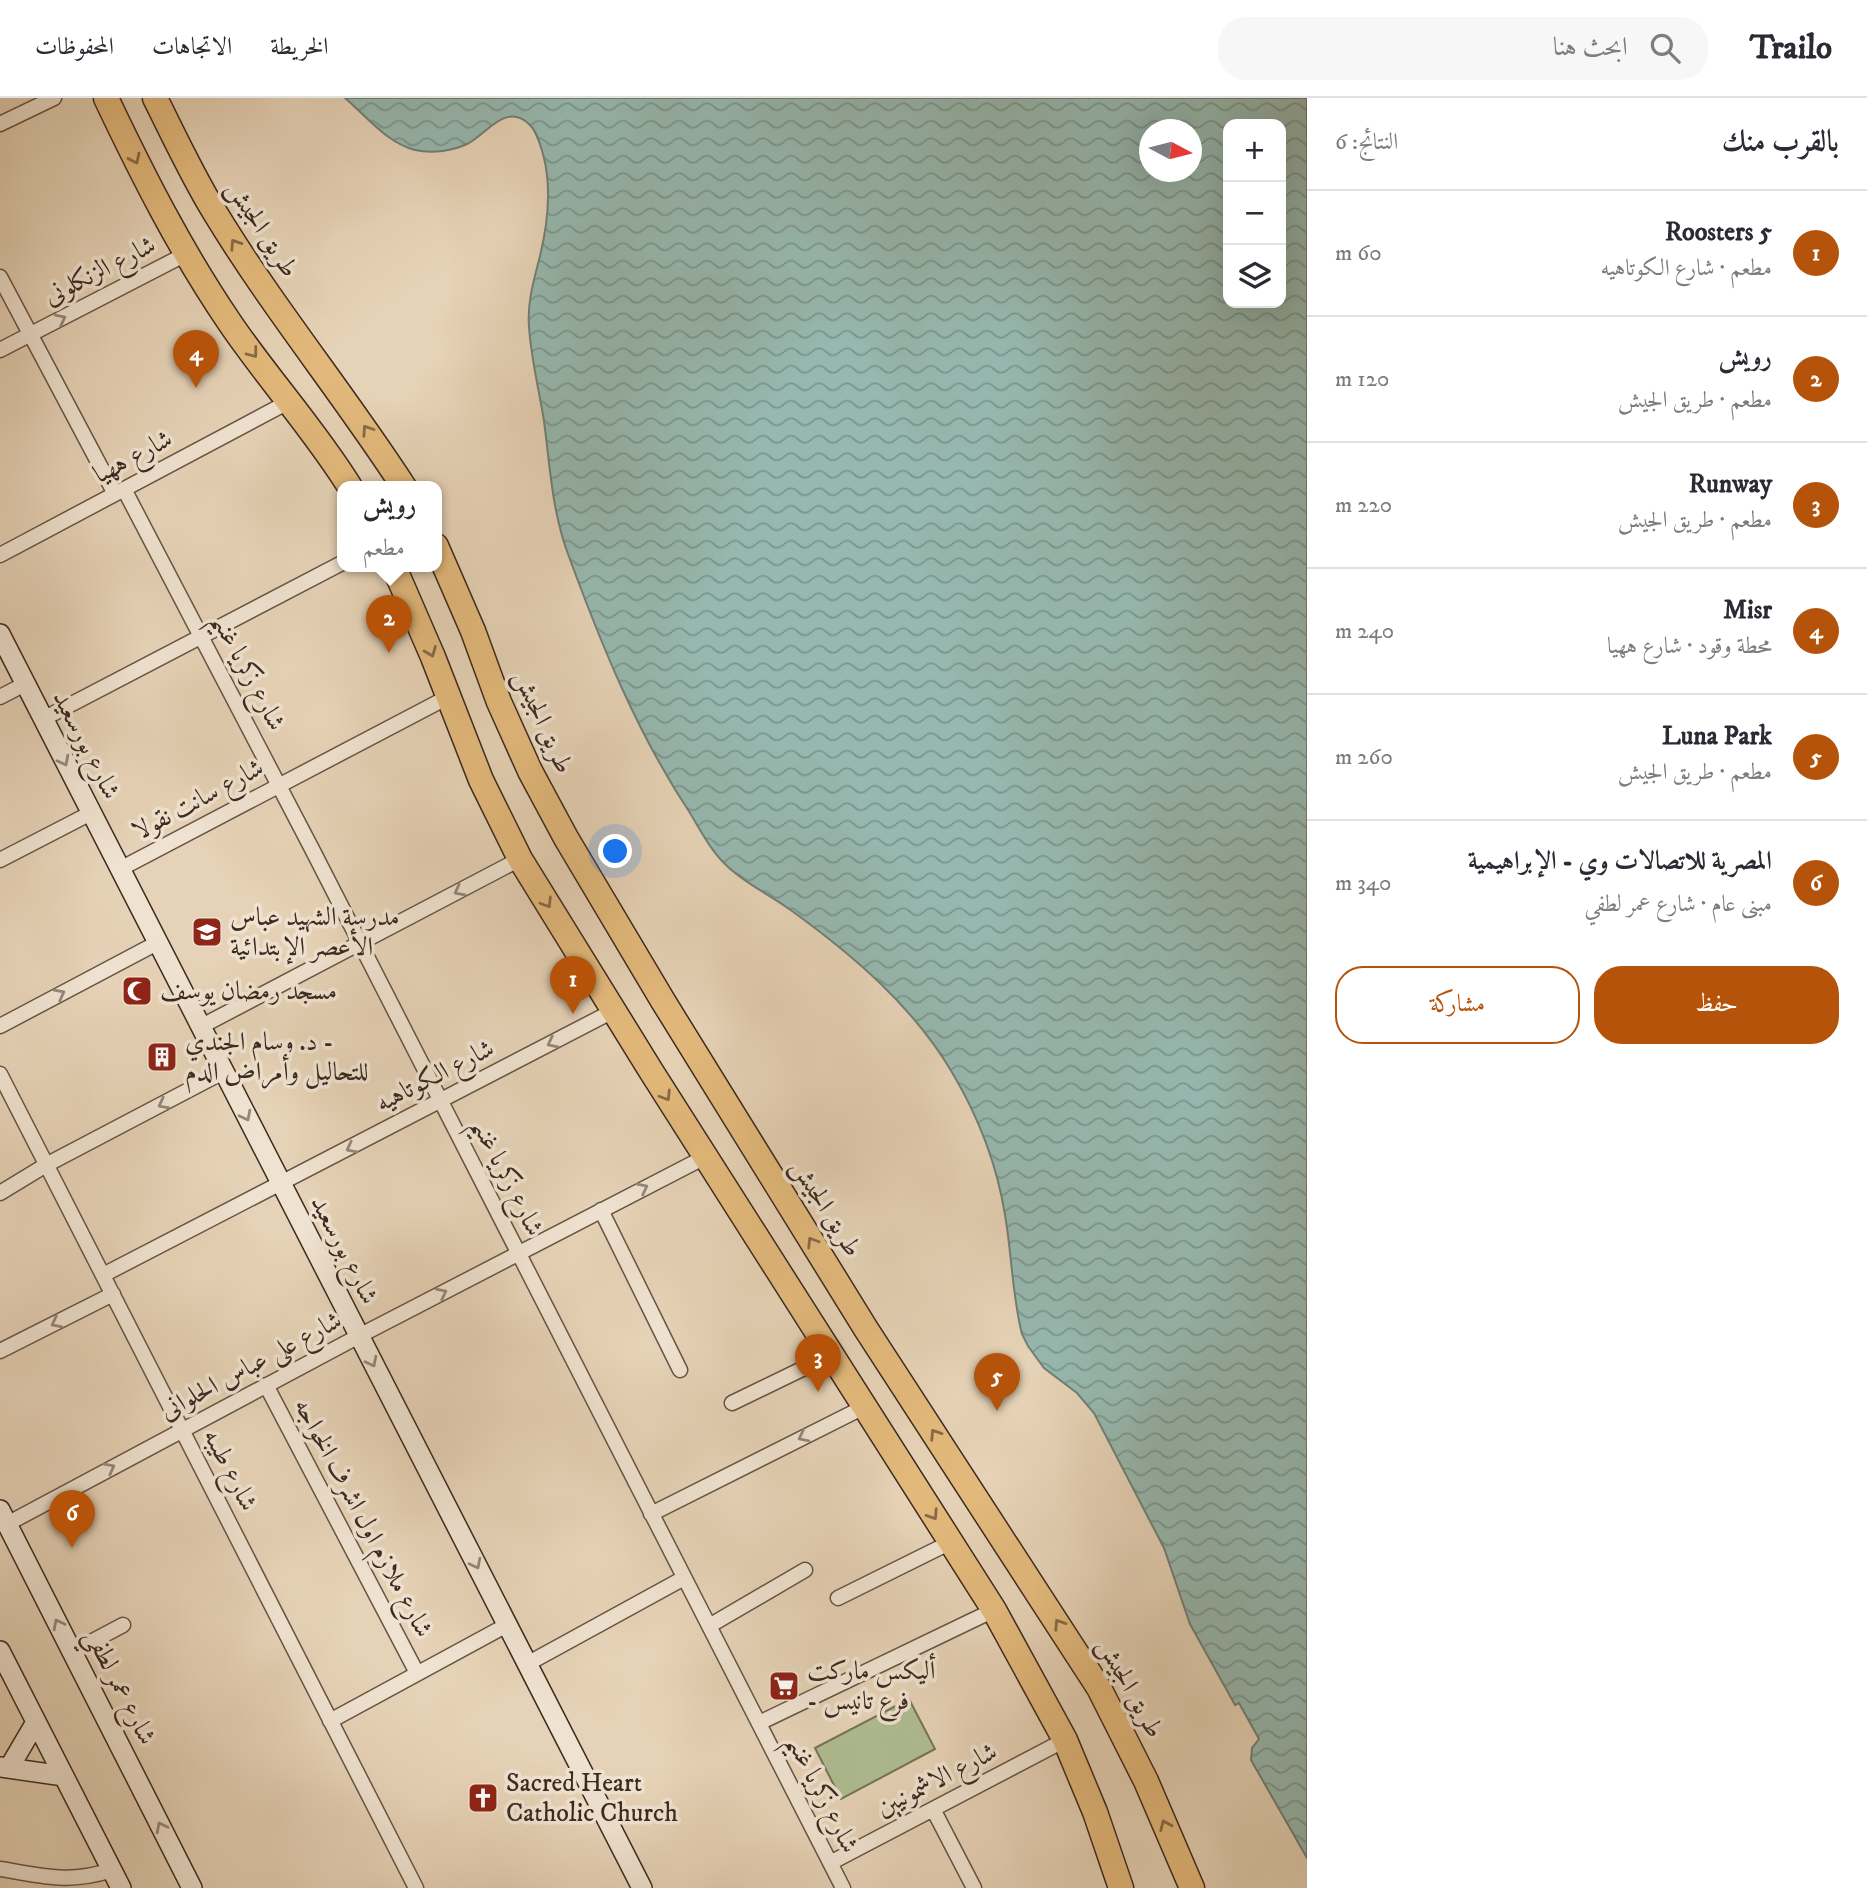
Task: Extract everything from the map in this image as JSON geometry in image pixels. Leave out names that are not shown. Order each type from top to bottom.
[{"type":"highway","points":[[106,98],[161,211],[186,254],[231,324],[315,434],[346,481]]},
{"type":"highway","name":"طريق الجيش","points":[[155,98],[188,167],[231,239],[284,317],[365,426],[400,481]]},
{"type":"highway","name":"طريق الجيش","points":[[442,560],[530,771],[566,838],[656,990],[866,1329],[1099,1688],[1146,1781],[1192,1888]]},
{"type":"highway","points":[[396,572],[481,780],[520,859],[613,1012],[994,1610],[1065,1740],[1095,1812],[1121,1888]]},
{"type":"main road","name":"شارع بورسعيد","points":[[0,634],[642,1888]]},
{"type":"main road","name":"شارع عمر لطفي","points":[[4,1517],[192,1888]]},
{"type":"main road","points":[[0,1651],[117,1879]]},
{"type":"main road","points":[[36,1722],[5,1767],[64,1776]]},
{"type":"street","points":[[0,124],[54,98]]},
{"type":"street","name":"شارع الزنكلونى","points":[[0,350],[186,254]]},
{"type":"street","name":"شارع زكريا غنيم","points":[[0,277],[201,636],[843,1888]]},
{"type":"street","name":"شارع ههيا","points":[[0,555],[290,401]]},
{"type":"street","points":[[43,719],[337,566]]},
{"type":"street","points":[[0,697],[25,684]]},
{"type":"street","name":"شارع سانت نقولا","points":[[120,869],[448,697]]},
{"type":"street","points":[[0,860],[91,813]]},
{"type":"street","points":[[201,1027],[520,859]]},
{"type":"street","points":[[0,1026],[158,943]]},
{"type":"street","name":"شارع الكوتاهيه","points":[[103,1276],[613,1012]]},
{"type":"street","points":[[0,1193],[46,1165],[223,1072]]},
{"type":"street","name":"شارع طيبه","points":[[0,1074],[416,1888]]},
{"type":"street","name":"شارع على عباس الحلوانى","points":[[4,1517],[182,1430],[705,1157]]},
{"type":"street","points":[[601,1210],[680,1370]]},
{"type":"street","points":[[0,1352],[113,1294]]},
{"type":"street","points":[[732,1403],[831,1355]]},
{"type":"street","name":"شارع ملازم اول اشرف الخواجه","points":[[266,1385],[417,1673]]},
{"type":"street","points":[[651,1514],[864,1407]]},
{"type":"street","points":[[838,1598],[951,1542]]},
{"type":"street","points":[[709,1626],[805,1570]]},
{"type":"street","points":[[527,1664],[684,1578]]},
{"type":"street","points":[[758,1723],[994,1610]]},
{"type":"street","points":[[72,1651],[123,1625]]},
{"type":"street","points":[[330,1721],[507,1625]]},
{"type":"street","name":"شارع الاشمونيين","points":[[830,1863],[1065,1740]]},
{"type":"street","points":[[933,1809],[974,1888]]},
{"type":"street","points":[[0,1869],[74,1879],[117,1879]]},
{"type":"green space","points":[[909,1699],[935,1749],[841,1799],[815,1748]]},
{"type":"water","points":[[345,98],[1307,98],[1307,1858],[1251,1760],[1252,1748],[1259,1739],[1239,1703],[1235,1705],[1190,1624],[1164,1548],[1094,1413],[1077,1393],[1044,1368],[1022,1334],[997,1178],[979,1125],[953,1074],[920,1027],[881,984],[815,928],[741,878],[721,859],[671,783],[622,687],[568,554],[552,488],[529,327],[530,300],[543,243],[548,205],[546,167],[535,131],[522,119],[506,118],[463,146],[429,152],[405,146],[377,128]]},
{"type":"place","name":"Misr","points":[[196,388]]},
{"type":"place","name":"رويش","points":[[389,653]]},
{"type":"place","name":"مدرسة الشهيد عباس الأعصر الإبتدائية","points":[[207,932]]},
{"type":"place","name":"مسجد رمضان يوسف","points":[[137,991]]},
{"type":"place","name":"5 Roosters","points":[[573,1014]]},
{"type":"place","name":"د. وسام الجندي - للتحاليل وأمراض الدم","points":[[162,1057]]},
{"type":"place","name":"Runway","points":[[818,1392]]},
{"type":"place","name":"Luna Park","points":[[997,1411]]},
{"type":"place","name":"المصرية للاتصالات وي - الإبراهيمية","points":[[72,1548]]},
{"type":"place","name":"أليكس ماركت - فرع تانيس","points":[[784,1686]]},
{"type":"place","name":"Sacred Heart Catholic Church","points":[[483,1798]]}]
